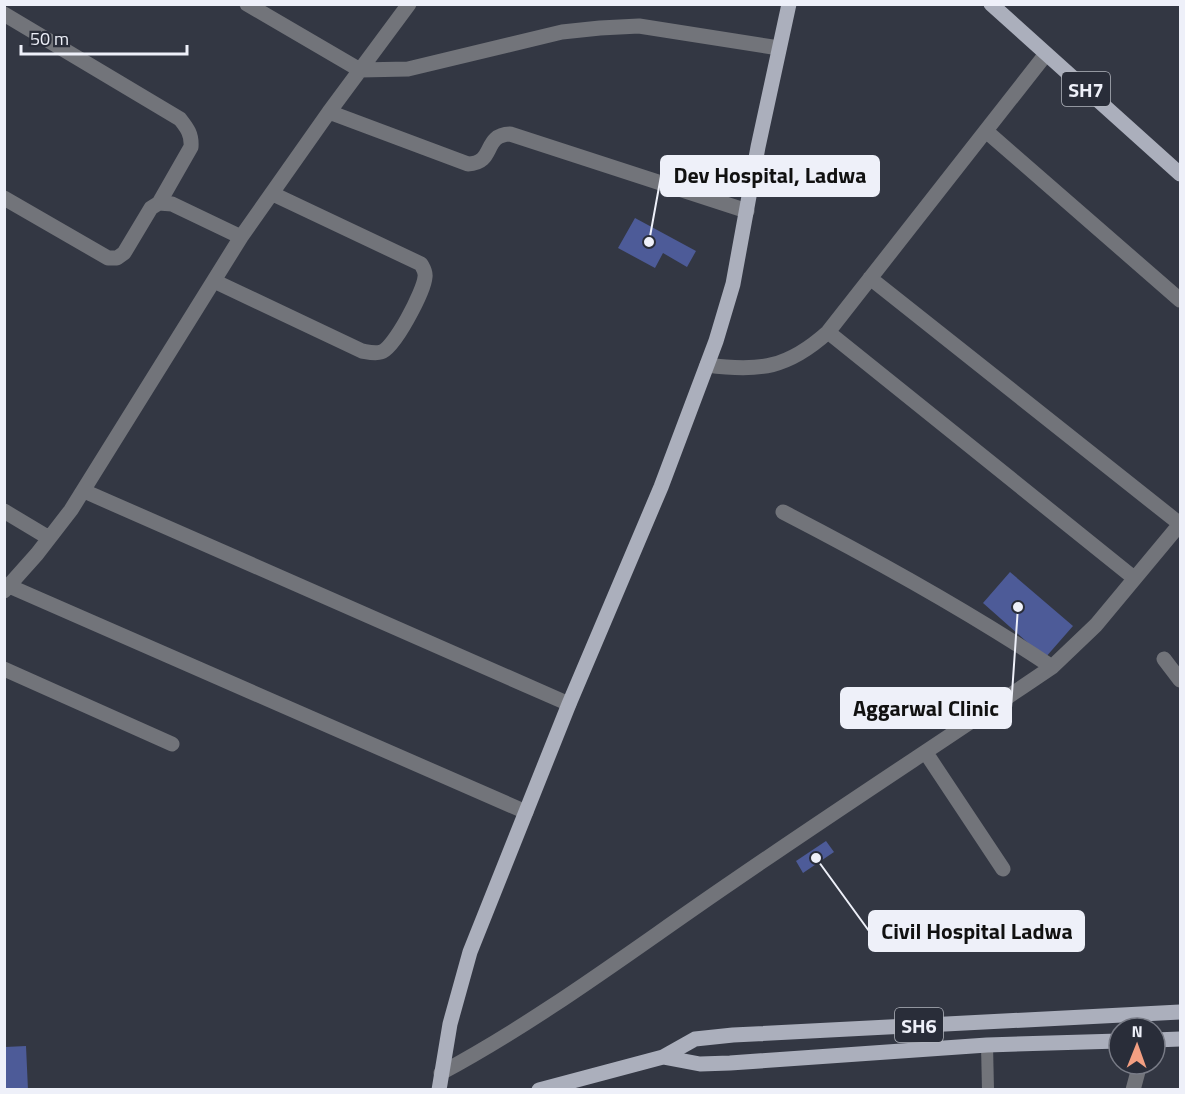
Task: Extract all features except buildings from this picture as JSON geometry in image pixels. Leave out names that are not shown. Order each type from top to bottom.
[{"type":"main road","points":[[439,1089],[450,1024],[470,952],[569,704],[661,488],[707,365],[733,284],[789,4]]},
{"type":"main road","name":"SH7","points":[[991,4],[1179,169]]},
{"type":"main road","name":"SH6","points":[[539,1089],[663,1057],[695,1039],[733,1035],[1180,1012]]},
{"type":"main road","name":"SH6","points":[[663,1057],[700,1064],[730,1063],[987,1045],[1107,1041]]},
{"type":"street","points":[[248,4],[360,70],[408,69],[562,32],[600,28],[639,26],[779,48]]},
{"type":"street","points":[[409,4],[241,237],[84,491],[7,589],[526,812]]},
{"type":"street","points":[[4,14],[180,119],[188,128],[192,138],[191,147],[159,202],[151,208],[124,253],[117,258],[108,258],[4,198]]},
{"type":"street","points":[[707,365],[756,368],[773,365],[809,349],[828,332],[1046,54]]},
{"type":"street","points":[[329,112],[468,164],[478,163],[495,139],[501,135],[510,134],[747,211]]},
{"type":"street","points":[[986,131],[1180,300]]},
{"type":"street","points":[[214,281],[362,351],[382,352],[391,346],[403,327],[423,285],[425,272],[421,264],[273,194]]},
{"type":"street","points":[[159,202],[172,204],[241,237]]},
{"type":"street","points":[[441,1073],[552,1008],[733,881],[1052,667],[1096,625],[1134,578],[1178,532],[870,278]]},
{"type":"street","points":[[828,332],[1134,578]]},
{"type":"street","points":[[84,491],[569,704]]},
{"type":"street","points":[[4,511],[49,538]]},
{"type":"street","points":[[783,512],[849,546],[982,621],[1052,667]]},
{"type":"street","points":[[1164,659],[1180,680]]},
{"type":"street","points":[[4,669],[172,744]]},
{"type":"street","points":[[926,753],[1003,869]]},
{"type":"lane","points":[[987,1045],[988,1089]]},
{"type":"place","name":"Dev Hospital, Ladwa","points":[[649,242]]},
{"type":"place","name":"Aggarwal Clinic","points":[[1018,607]]},
{"type":"place","name":"Civil Hospital Ladwa","points":[[816,858]]}]
